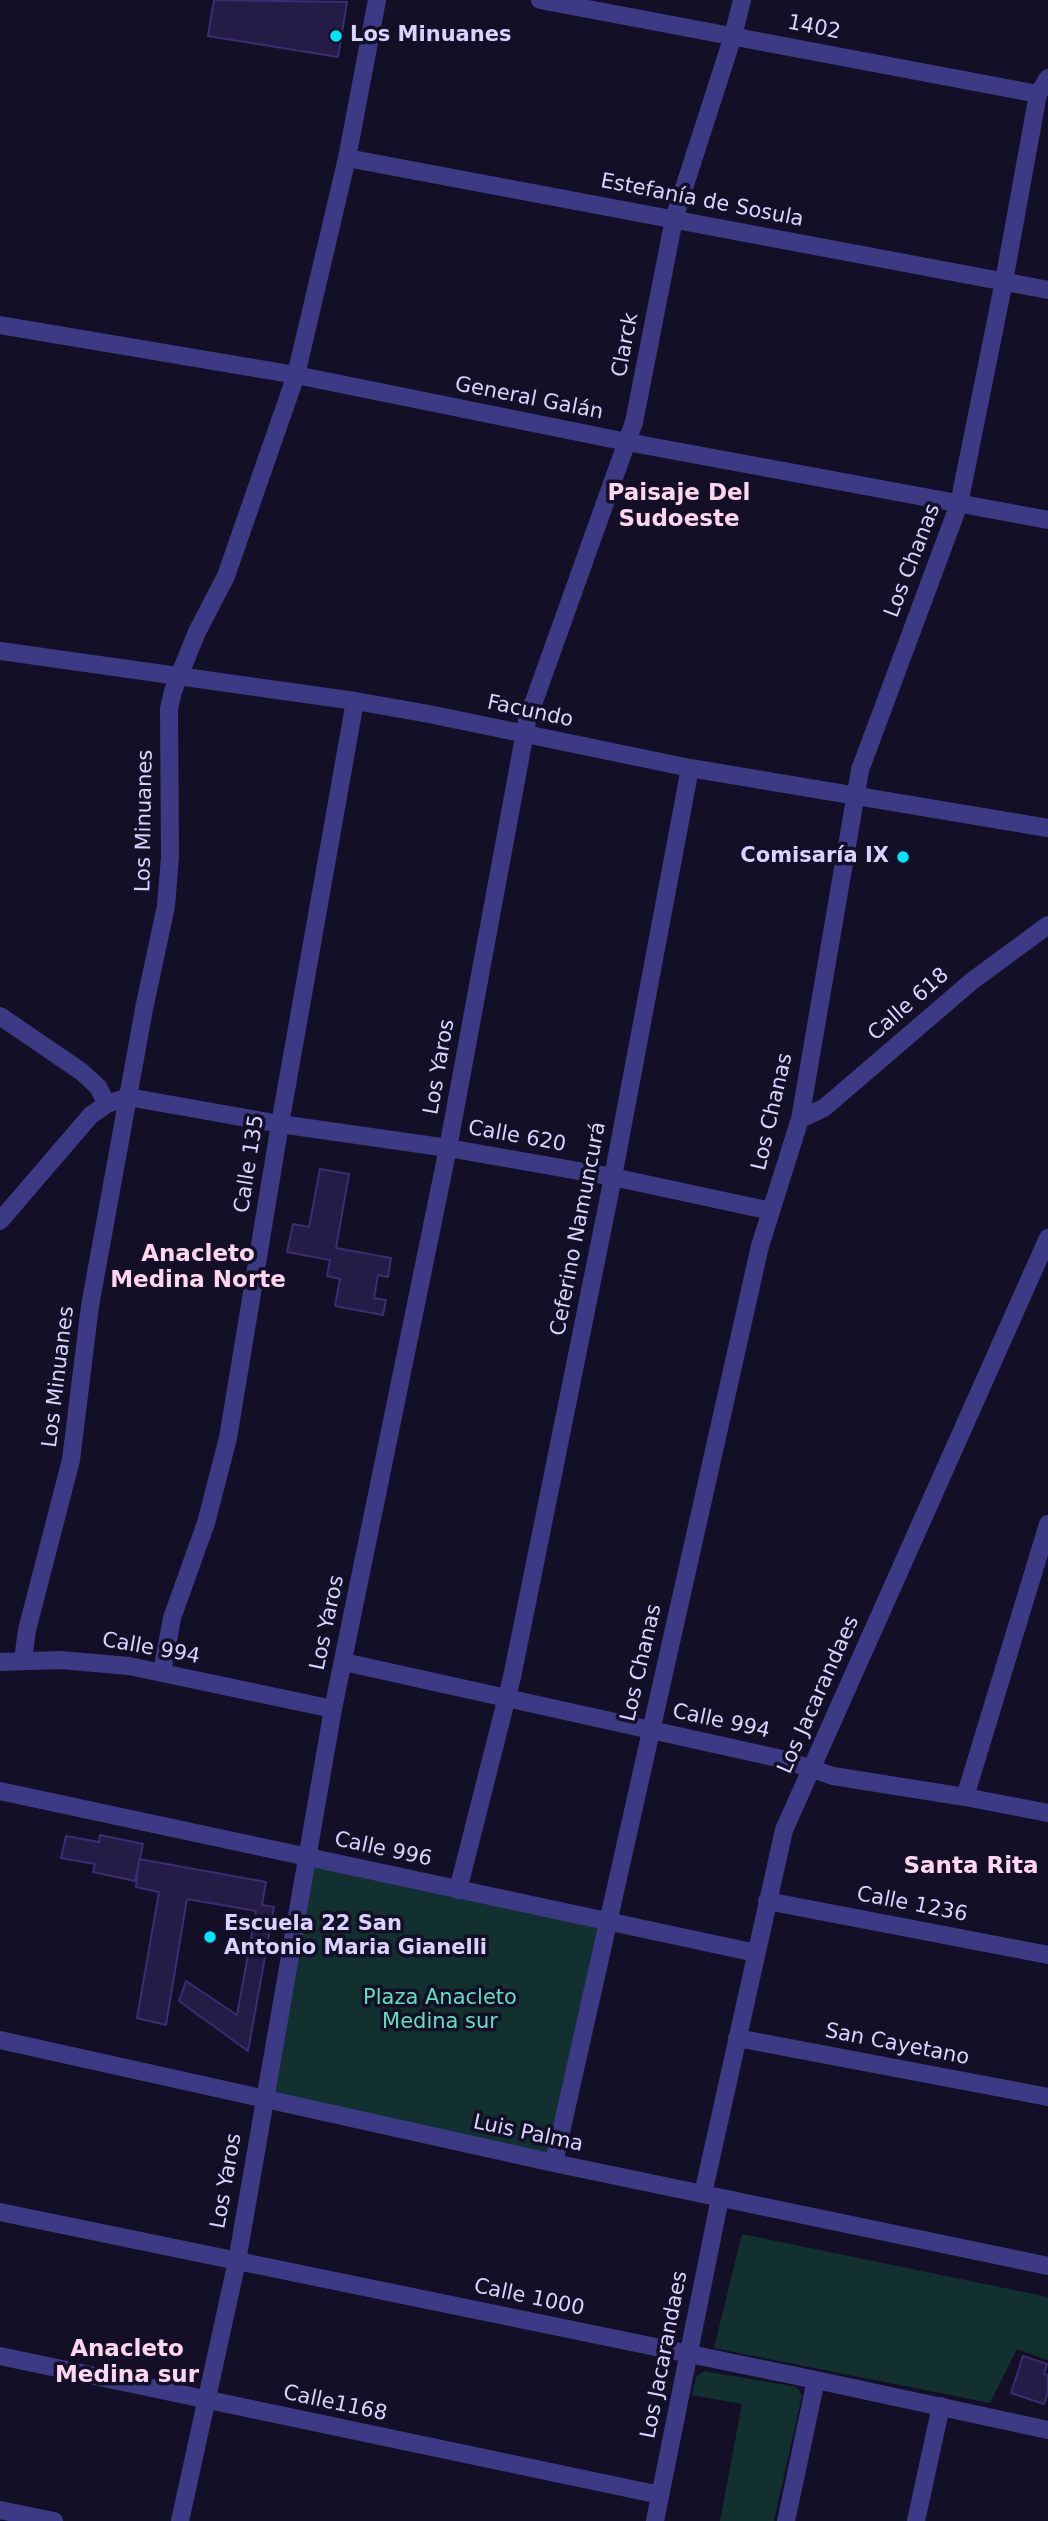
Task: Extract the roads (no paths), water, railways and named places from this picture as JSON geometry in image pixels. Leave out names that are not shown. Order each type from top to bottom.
[{"type":"street","name":"Los Minuanes","points":[[23,1660],[27,1630],[71,1460],[90,1306],[169,885],[169,709],[179,675],[204,616],[226,576],[296,375],[347,158],[377,0]]},
{"type":"street","name":"1402","points":[[540,0],[1038,94]]},
{"type":"street","name":"Clarck","points":[[524,734],[634,422],[674,219],[742,0]]},
{"type":"street","name":"Los Chanas","points":[[554,2163],[757,1259],[800,1119],[855,794],[864,755],[959,504],[1038,94],[1048,78]]},
{"type":"street","name":"Estefanía de Sosula","points":[[347,158],[1048,290]]},
{"type":"street","name":"General Galán","points":[[0,325],[296,375],[627,442],[1048,520]]},
{"type":"street","name":"Facundo","points":[[0,651],[355,701],[690,768],[1048,828]]},
{"type":"street","name":"Calle 135","points":[[162,1672],[172,1618],[206,1523],[228,1438],[355,701]]},
{"type":"street","name":"Los Yaros","points":[[180,2521],[237,2261],[333,1709],[448,1147],[524,734]]},
{"type":"street","name":"Ceferino Namuncurá","points":[[458,1890],[507,1698],[613,1177],[690,768]]},
{"type":"street","name":"Calle 618","points":[[800,1119],[824,1108],[972,981],[1048,925]]},
{"type":"street","points":[[0,1016],[82,1072],[98,1087],[107,1104]]},
{"type":"street","points":[[0,1221],[91,1115],[107,1104],[128,1097]]},
{"type":"street","name":"Calle 620","points":[[128,1097],[280,1124],[448,1147],[613,1177],[771,1211]]},
{"type":"street","name":"Los Jacarandaes","points":[[655,2521],[687,2355],[737,2038],[783,1830],[1048,1238]]},
{"type":"street","points":[[965,1797],[1048,1524]]},
{"type":"street","name":"Calle 994","points":[[0,1662],[97,1662],[162,1672],[333,1709]]},
{"type":"street","name":"Calle 994","points":[[344,1662],[782,1759],[833,1776],[1048,1813]]},
{"type":"street","name":"Calle 996","points":[[0,1791],[756,1953]]},
{"type":"street","name":"Calle 1236","points":[[767,1901],[1048,1955]]},
{"type":"street","name":"San Cayetano","points":[[737,2038],[1048,2097]]},
{"type":"street","name":"Luis Palma","points":[[0,2040],[554,2163],[1048,2266]]},
{"type":"street","name":"Calle 1000","points":[[0,2212],[1048,2430]]},
{"type":"street","name":"Calle1168","points":[[0,2356],[660,2495]]},
{"type":"street","points":[[786,2521],[816,2380]]},
{"type":"street","points":[[916,2521],[940,2406]]},
{"type":"street","points":[[0,2510],[54,2521]]},
{"type":"place","name":"Los Minuanes","points":[[336,36]]},
{"type":"place","name":"Comisaría IX","points":[[903,857]]},
{"type":"place","name":"Escuela 22 San Antonio Maria Gianelli","points":[[210,1937]]},
{"type":"district","name":"Paisaje Del Sudoeste","points":[[679,507]]},
{"type":"district","name":"Anacleto Medina Norte","points":[[198,1268]]},
{"type":"district","name":"Santa Rita","points":[[971,1867]]},
{"type":"district","name":"Anacleto Medina sur","points":[[127,2363]]},
{"type":"park label","name":"Plaza Anacleto Medina sur","points":[[440,2011]]}]
